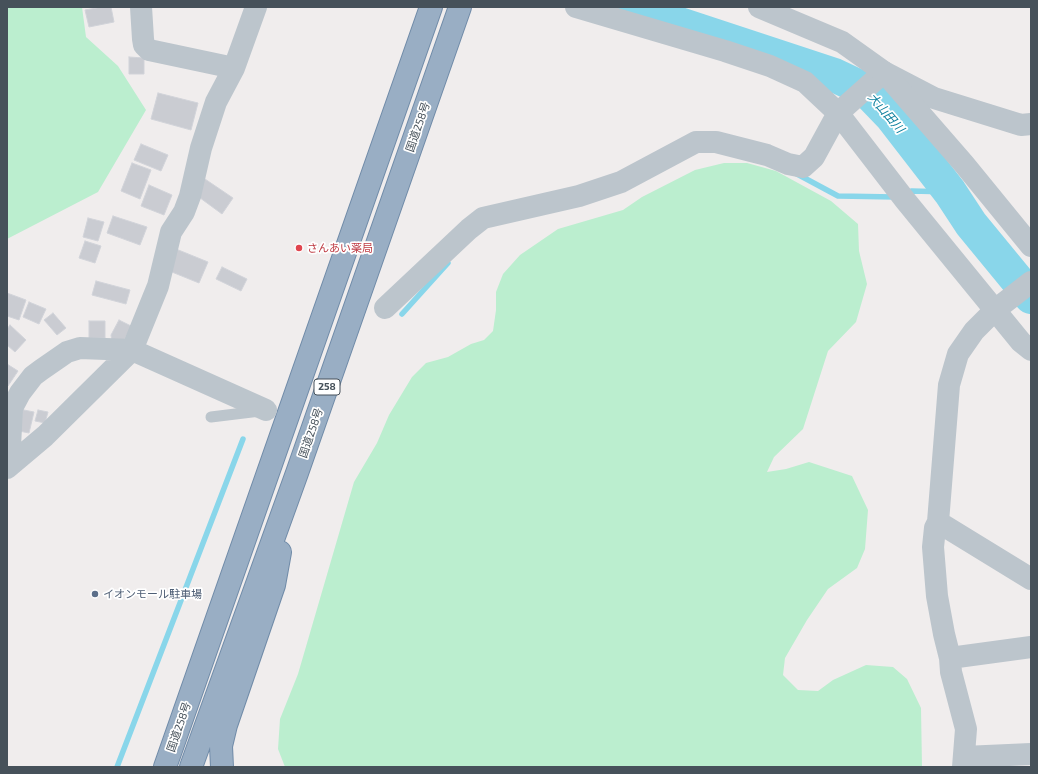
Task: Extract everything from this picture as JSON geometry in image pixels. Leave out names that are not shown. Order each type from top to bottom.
[{"type":"highway","name":"国道258号","points":[[165,767],[431,7]]},
{"type":"highway","name":"国道258号","points":[[191,767],[297,473],[460,7]]},
{"type":"highway","points":[[222,767],[221,746],[226,725],[274,585],[297,473]]},
{"type":"street","points":[[141,7],[144,45],[149,50],[234,68]]},
{"type":"street","points":[[576,7],[725,51],[770,66],[805,82],[838,113],[901,194],[1021,342],[1031,350]]},
{"type":"street","points":[[759,7],[842,42],[884,72],[934,98],[1020,125],[1031,124]]},
{"type":"street","points":[[8,467],[45,436],[132,350],[158,286],[171,232],[184,212],[190,196],[201,148],[216,102],[234,68],[255,8]]},
{"type":"street","points":[[384,308],[469,229],[483,218],[579,196],[621,182],[696,142],[716,142],[767,154],[788,164],[803,167],[814,157],[838,113],[884,72]]},
{"type":"street","points":[[884,72],[964,164],[1031,246]]},
{"type":"street","points":[[1031,282],[995,310],[974,331],[958,354],[948,385],[938,522],[935,528],[933,547],[940,611],[950,658],[951,672],[966,729],[964,762],[1031,754]]},
{"type":"street","points":[[8,467],[10,408],[33,376],[66,352],[80,348],[132,350],[266,410]]},
{"type":"street","points":[[938,522],[1031,579]]},
{"type":"street","points":[[950,658],[1031,647]]},
{"type":"lane","points":[[211,417],[266,410]]},
{"type":"green space","points":[[7,7],[82,7],[86,37],[118,66],[146,110],[98,192],[7,239]]},
{"type":"green space","points":[[724,163],[747,163],[776,171],[831,201],[858,224],[859,251],[867,284],[856,322],[828,351],[803,429],[774,457],[767,472],[786,469],[809,462],[852,476],[868,510],[865,549],[857,568],[828,589],[807,620],[785,658],[783,675],[798,690],[818,691],[833,680],[866,665],[893,667],[907,679],[921,708],[922,767],[285,767],[278,749],[280,719],[298,674],[354,482],[377,443],[389,415],[412,377],[426,363],[448,357],[471,344],[484,340],[493,331],[496,310],[496,292],[503,274],[520,255],[558,229],[623,210],[642,197],[695,170]]},
{"type":"building","points":[[111,7],[114,22],[89,27],[85,10]]},
{"type":"building","points":[[129,57],[144,58],[144,74],[129,74]]},
{"type":"building","points":[[158,93],[198,103],[191,130],[151,119]]},
{"type":"building","points":[[141,144],[168,155],[161,171],[134,160]]},
{"type":"building","points":[[132,163],[151,170],[140,199],[121,191]]},
{"type":"building","points":[[202,177],[233,198],[222,214],[192,192]]},
{"type":"building","points":[[149,185],[172,195],[164,215],[141,206]]},
{"type":"building","points":[[113,216],[147,227],[140,245],[107,233]]},
{"type":"building","points":[[88,218],[104,222],[98,241],[83,237]]},
{"type":"building","points":[[85,241],[101,246],[95,263],[79,258]]},
{"type":"building","points":[[176,249],[208,262],[199,283],[167,270]]},
{"type":"building","points":[[222,267],[247,279],[241,291],[216,279]]},
{"type":"building","points":[[96,281],[130,290],[126,304],[92,295]]},
{"type":"building","points":[[7,293],[26,300],[19,320],[7,316]]},
{"type":"building","points":[[29,302],[46,309],[39,324],[23,317]]},
{"type":"building","points":[[53,313],[66,328],[57,335],[44,320]]},
{"type":"building","points":[[119,320],[131,326],[124,341],[112,342],[111,335]]},
{"type":"building","points":[[89,321],[105,321],[105,338],[89,338]]},
{"type":"building","points":[[10,325],[26,340],[15,352],[7,345],[7,329]]},
{"type":"building","points":[[7,364],[18,371],[8,386],[7,385]]},
{"type":"building","points":[[19,409],[34,412],[29,433],[14,430]]},
{"type":"building","points":[[38,410],[48,412],[45,423],[35,421]]},
{"type":"waterway","name":"大山田川","points":[[628,7],[834,75],[866,90],[892,117],[950,192],[971,224],[1031,297]]},
{"type":"waterway","points":[[797,174],[838,196],[895,197]]},
{"type":"waterway","points":[[905,193],[912,191],[950,192]]},
{"type":"waterway","points":[[402,314],[448,263]]},
{"type":"waterway","points":[[117,767],[243,439]]},
{"type":"place","name":"さんあい薬局","points":[[299,248]]},
{"type":"place","name":"イオンモール駐車場","points":[[95,594]]}]
